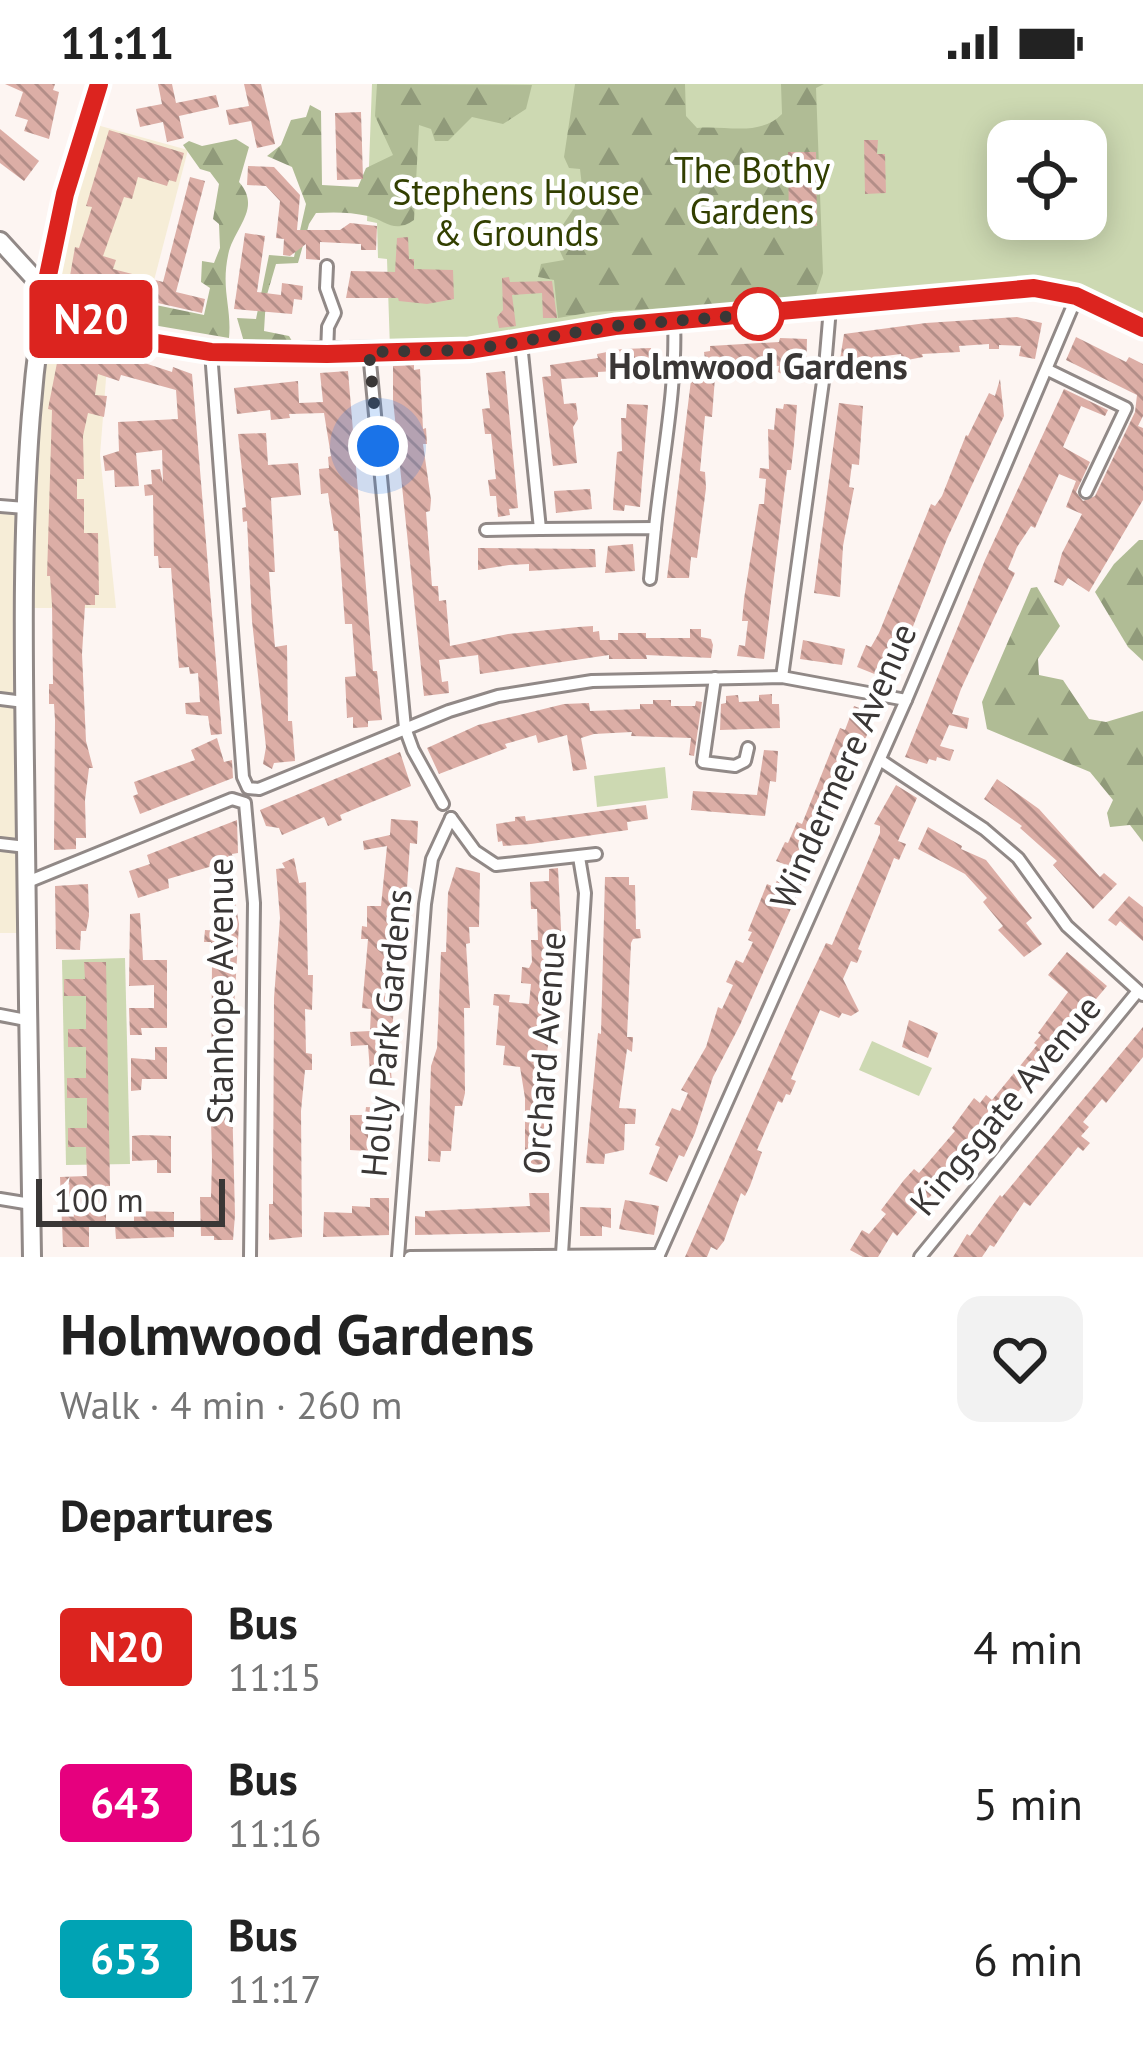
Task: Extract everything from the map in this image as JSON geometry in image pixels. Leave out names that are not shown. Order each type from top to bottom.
[{"type":"main road","points":[[32,1257],[24,702],[29,403],[65,194],[98,84]]},
{"type":"main road","points":[[0,241],[45,290],[77,313],[150,342],[211,352],[469,350],[674,320],[1034,288],[1076,296],[1143,328]]},
{"type":"street","points":[[327,266],[326,288],[335,313],[328,327],[327,354]]},
{"type":"street","name":"Windermere Avenue","points":[[658,1256],[880,760],[1076,296]]},
{"type":"street","points":[[782,677],[830,308]]},
{"type":"street","points":[[650,579],[676,374],[674,320]]},
{"type":"street","points":[[521,343],[540,529]]},
{"type":"street","name":"Stanhope Avenue","points":[[211,352],[254,904],[250,1257]]},
{"type":"street","points":[[369,352],[405,728],[443,804]]},
{"type":"street","points":[[1048,370],[1126,408],[1086,492]]},
{"type":"street","points":[[0,506],[26,508]]},
{"type":"street","points":[[486,530],[655,528]]},
{"type":"street","points":[[25,883],[405,728],[498,696],[592,681],[782,677],[906,700]]},
{"type":"street","points":[[715,678],[704,762],[735,766],[746,761],[748,748]]},
{"type":"street","points":[[0,699],[24,702]]},
{"type":"street","points":[[880,760],[984,829],[1018,858],[1067,926],[1141,993]]},
{"type":"street","name":"Holly Park Gardens","points":[[398,1257],[432,859],[451,818],[475,851],[496,865],[579,857]]},
{"type":"street","points":[[0,844],[26,847]]},
{"type":"street","points":[[579,857],[596,854]]},
{"type":"street","name":"Orchard Avenue","points":[[562,1254],[585,893],[579,857]]},
{"type":"street","name":"Kingsgate Avenue","points":[[920,1257],[1141,993]]},
{"type":"street","points":[[0,1015],[26,1020]]},
{"type":"street","points":[[0,1199],[31,1204]]},
{"type":"street","points":[[410,1257],[658,1256]]},
{"type":"shaded area","points":[[86,122],[188,150],[139,338],[110,328],[100,455],[116,608],[25,608],[26,933],[0,933],[0,506],[24,508],[29,402]]},
{"type":"green space","name":"Stephens House & Grounds","points":[[372,84],[1143,84],[1143,327],[1034,288],[521,343],[390,349],[387,259],[378,258],[377,223],[367,221]]},
{"type":"green space","points":[[377,84],[532,85],[526,109],[503,124],[472,117],[448,141],[435,141],[431,129],[419,125],[414,220],[396,226],[362,215],[316,213],[298,263],[276,264],[266,298],[264,331],[289,336],[292,341],[244,342],[237,318],[256,319],[269,255],[294,257],[306,204],[292,167],[267,156],[281,145],[291,120],[306,117],[310,105],[321,111],[322,185],[358,187],[366,168],[393,155],[375,116]]},
{"type":"green space","name":"The Bothy Gardens","points":[[575,84],[685,84],[686,116],[697,128],[742,128],[763,125],[782,114],[781,84],[824,84],[816,88],[823,273],[814,300],[558,318],[554,280],[538,277],[541,264],[564,260],[554,238],[583,195],[580,169],[569,168],[564,157]]},
{"type":"green space","points":[[236,139],[249,147],[239,182],[248,208],[227,264],[229,338],[147,324],[151,304],[204,315],[210,288],[201,282],[202,261],[214,263],[220,248],[219,224],[213,219],[219,184],[210,172],[200,169],[183,145]]},
{"type":"green space","points":[[1143,540],[1143,661],[1128,647],[1095,592]]},
{"type":"green space","points":[[1037,587],[1060,626],[1038,659],[1039,675],[1063,680],[1089,719],[1106,722],[1143,711],[1143,842],[1130,825],[1110,827],[1107,813],[1113,800],[1090,772],[987,729],[982,702],[1031,588]]},
{"type":"green space","points":[[665,767],[668,798],[597,807],[594,776]]},
{"type":"green space","points":[[125,958],[130,1164],[66,1165],[62,960]]},
{"type":"green space","points":[[872,1041],[932,1068],[919,1096],[859,1070]]},
{"type":"building","points":[[5,84],[55,84],[53,90],[59,92],[49,139],[24,131],[28,120],[15,116],[23,92]]},
{"type":"building","points":[[158,84],[172,84],[176,103],[216,95],[219,107],[179,116],[184,138],[167,142],[163,122],[140,127],[136,109],[162,104]]},
{"type":"building","points":[[244,84],[261,84],[275,144],[257,148],[251,121],[229,125],[226,110],[249,106]]},
{"type":"building","points":[[361,112],[363,179],[337,180],[335,113]]},
{"type":"building","points":[[0,129],[39,161],[24,181],[0,163]]},
{"type":"building","points":[[109,130],[184,153],[176,182],[169,180],[167,186],[138,177],[132,199],[124,197],[103,256],[116,260],[113,269],[163,282],[190,177],[205,181],[176,292],[205,299],[202,313],[149,301],[144,319],[90,299],[70,276]]},
{"type":"building","points":[[864,140],[878,140],[877,154],[885,154],[886,193],[865,194]]},
{"type":"building","points":[[788,152],[816,152],[817,226],[789,227]]},
{"type":"building","points":[[248,166],[274,167],[300,195],[297,230],[340,230],[350,223],[377,226],[376,250],[361,250],[361,244],[320,242],[320,260],[306,259],[306,244],[290,256],[283,255],[284,239],[276,238],[280,201],[266,186],[247,185]]},
{"type":"building","points":[[245,233],[265,236],[257,292],[281,295],[282,283],[303,286],[302,300],[294,299],[292,314],[234,309]]},
{"type":"building","points":[[408,237],[414,269],[453,270],[454,299],[427,304],[398,298],[346,298],[351,271],[395,272],[397,238]]},
{"type":"building","points":[[509,277],[510,282],[552,281],[557,318],[543,318],[542,293],[512,295],[516,326],[499,328],[502,278]]},
{"type":"building","points":[[1017,317],[1042,323],[1035,359],[1019,356],[1021,346],[989,349],[989,344],[959,346],[960,352],[922,354],[902,361],[901,354],[877,357],[879,370],[839,366],[844,334]]},
{"type":"building","points":[[63,332],[86,336],[85,345],[92,346],[90,354],[111,358],[111,352],[192,374],[222,734],[211,735],[208,716],[186,714],[185,703],[200,702],[198,673],[179,668],[171,568],[159,568],[158,556],[154,556],[153,495],[145,496],[144,485],[152,484],[151,470],[160,469],[163,483],[162,450],[136,453],[139,486],[115,487],[114,470],[105,471],[103,456],[119,451],[118,422],[178,419],[176,390],[121,375],[119,381],[98,374],[95,395],[107,396],[104,417],[88,413],[84,479],[77,479],[77,499],[84,499],[84,533],[98,533],[99,595],[95,595],[95,605],[85,605],[82,654],[86,741],[93,768],[89,768],[85,800],[86,838],[76,838],[76,849],[54,850],[55,720],[54,704],[49,704],[52,605],[47,576],[52,410],[48,409]]},
{"type":"building","points":[[1076,337],[1126,362],[1129,357],[1143,364],[1143,416],[1138,426],[1143,428],[1143,500],[1089,592],[1068,578],[1063,586],[1054,582],[1062,553],[1082,514],[1066,507],[1076,481],[1059,474],[1035,528],[1031,526],[1017,547],[1008,569],[1015,573],[961,689],[952,714],[969,718],[967,729],[949,725],[940,746],[954,750],[950,761],[937,757],[927,764],[905,757],[985,560],[1064,389],[1108,410],[1105,416],[1081,406],[1063,447],[1090,462],[1076,492],[1083,501],[1095,496],[1135,412],[1137,395],[1066,360]]},
{"type":"building","points":[[780,338],[807,339],[806,376],[784,375],[778,372],[779,366],[758,365],[758,371],[743,371],[743,361],[716,364],[712,417],[705,416],[700,471],[705,472],[706,488],[697,558],[691,557],[689,578],[667,578],[691,380],[708,381],[704,352],[710,346],[779,342]]},
{"type":"building","points":[[651,348],[652,369],[561,379],[564,404],[576,403],[577,463],[553,466],[542,377],[551,376],[550,365],[622,349]]},
{"type":"building","points":[[414,365],[414,370],[420,369],[426,428],[427,444],[423,444],[431,500],[426,512],[432,586],[438,586],[439,601],[446,600],[450,646],[578,627],[593,626],[600,640],[618,640],[618,633],[690,638],[690,629],[701,629],[701,637],[711,639],[711,658],[646,655],[647,659],[609,659],[609,655],[480,674],[478,655],[439,660],[449,693],[424,696],[393,400],[393,366]]},
{"type":"building","points":[[348,371],[373,671],[377,671],[382,720],[353,728],[353,717],[347,718],[345,677],[356,676],[352,624],[345,624],[338,531],[334,531],[328,493],[321,494],[319,469],[329,468],[331,456],[324,413],[271,420],[270,410],[237,414],[234,388],[298,381],[299,403],[323,402],[320,373]]},
{"type":"building","points":[[505,371],[518,508],[498,517],[488,480],[496,479],[491,434],[485,434],[482,409],[490,408],[486,373]]},
{"type":"building","points":[[1000,379],[1004,416],[947,539],[910,634],[906,633],[887,679],[857,667],[866,645],[871,647],[879,633],[931,504],[935,506],[942,496],[966,435],[989,393],[995,396]]},
{"type":"building","points":[[839,403],[863,406],[859,465],[852,464],[849,487],[854,488],[840,597],[814,593]]},
{"type":"building","points":[[627,404],[648,405],[640,507],[625,505],[624,511],[613,510],[613,506],[617,452],[622,451],[621,418],[626,418]]},
{"type":"building","points":[[784,404],[797,405],[794,444],[764,659],[737,656],[739,645],[745,646],[744,599],[759,504],[764,504],[766,479],[759,478],[760,468],[769,469],[768,429],[774,430],[776,408],[783,409]]},
{"type":"building","points":[[266,433],[268,465],[298,463],[301,495],[271,498],[275,572],[269,572],[275,647],[287,645],[288,721],[292,721],[295,761],[274,763],[272,769],[263,764],[266,747],[238,434]]},
{"type":"building","points":[[590,489],[592,509],[556,513],[554,491]]},
{"type":"building","points":[[633,544],[635,571],[605,573],[608,546]]},
{"type":"building","points":[[478,548],[595,549],[596,567],[529,571],[529,564],[478,570]]},
{"type":"building","points":[[803,640],[845,649],[842,665],[800,659]]},
{"type":"building","points":[[772,694],[772,704],[779,704],[780,728],[720,730],[726,696],[738,695],[739,702],[759,701],[759,695]]},
{"type":"building","points":[[653,700],[671,700],[671,706],[702,702],[694,756],[689,755],[691,738],[594,734],[581,738],[587,769],[573,771],[567,735],[538,743],[536,735],[439,774],[427,748],[478,725],[564,704],[589,703],[590,711],[640,709],[640,704],[653,704]]},
{"type":"building","points":[[854,706],[875,714],[870,728],[713,1077],[695,1133],[667,1182],[649,1174],[660,1147],[655,1145],[672,1108],[680,1111],[688,1093],[681,1090],[706,1047],[718,1007],[722,1009],[733,985],[726,982],[736,960],[743,963],[753,942],[748,940],[752,932],[748,931],[767,884],[774,887],[784,864],[776,861],[797,822],[802,824],[840,728],[845,730]]},
{"type":"building","points":[[217,738],[224,762],[232,760],[233,778],[140,814],[134,782],[195,760],[191,750]]},
{"type":"building","points":[[764,750],[778,751],[776,782],[770,781],[765,816],[691,810],[693,791],[757,795]]},
{"type":"building","points":[[400,752],[411,786],[340,815],[342,820],[328,826],[324,817],[282,835],[279,828],[266,826],[260,810]]},
{"type":"building","points":[[997,779],[1039,809],[1100,877],[1104,873],[1117,884],[1093,909],[1053,865],[1057,861],[1022,826],[984,799]]},
{"type":"building","points":[[896,785],[917,798],[898,841],[906,844],[899,860],[894,858],[858,949],[862,951],[857,963],[851,961],[843,979],[859,1011],[851,1016],[842,1013],[839,1018],[820,1010],[791,1079],[796,1081],[790,1095],[778,1101],[757,1150],[762,1152],[750,1186],[745,1196],[741,1193],[724,1241],[717,1250],[711,1247],[707,1257],[685,1257],[792,1015],[826,943],[832,945],[880,833],[880,826],[874,824]]},
{"type":"building","points":[[646,805],[648,819],[627,822],[628,830],[531,844],[503,846],[498,842],[496,824],[515,821],[515,817],[525,816],[526,821]]},
{"type":"building","points":[[391,819],[418,821],[417,844],[410,843],[406,903],[400,903],[401,921],[395,921],[392,944],[392,974],[396,974],[392,1035],[388,1035],[392,1083],[367,1084],[368,1045],[351,1046],[350,1032],[370,1031],[371,1009],[362,1008],[368,939],[361,939],[362,926],[367,927],[367,906],[381,906],[387,846],[364,850],[363,841],[390,835]]},
{"type":"building","points":[[237,820],[238,853],[232,854],[233,860],[168,879],[169,888],[138,898],[129,871],[150,864],[147,855]]},
{"type":"building","points":[[928,827],[986,860],[1032,918],[1026,923],[1042,944],[1024,957],[998,930],[1003,926],[983,902],[987,898],[965,874],[918,849]]},
{"type":"building","points":[[294,858],[299,883],[306,882],[308,975],[313,975],[312,1010],[305,1009],[306,1053],[312,1054],[312,1070],[305,1070],[301,1111],[302,1237],[269,1240],[280,918],[276,869],[285,868],[282,863]]},
{"type":"building","points":[[456,867],[480,873],[479,927],[469,927],[470,943],[466,944],[470,1008],[464,1008],[465,1093],[462,1106],[455,1106],[451,1151],[441,1151],[440,1162],[428,1161],[431,1066],[437,1048],[448,893]]},
{"type":"building","points":[[558,868],[562,949],[558,949],[555,980],[549,980],[547,999],[553,1000],[546,1063],[550,1063],[548,1121],[544,1121],[548,1172],[530,1172],[520,1067],[503,1065],[505,1046],[496,1045],[499,1006],[493,1005],[494,994],[529,1004],[531,984],[521,983],[522,967],[529,968],[531,940],[538,940],[530,882],[549,881],[549,869]]},
{"type":"building","points":[[605,877],[629,877],[629,885],[635,885],[636,929],[641,938],[631,943],[627,1037],[633,1037],[632,1052],[627,1049],[619,1108],[636,1109],[635,1124],[625,1124],[624,1150],[605,1154],[604,1164],[586,1163],[601,1034]]},
{"type":"building","points":[[88,884],[89,916],[86,931],[81,931],[80,950],[56,949],[55,886]]},
{"type":"building","points":[[233,890],[239,924],[231,1059],[235,1215],[233,1240],[214,1240],[214,1236],[201,1236],[200,1197],[211,1197],[212,1160],[211,1122],[206,1122],[206,1112],[211,1112],[212,961],[211,942],[204,942],[205,930],[220,931],[213,908],[219,907],[215,896]]},
{"type":"building","points":[[1129,896],[1143,907],[1143,941],[1120,921],[1116,926],[1108,920]]},
{"type":"building","points":[[140,913],[143,960],[167,960],[167,1028],[141,1028],[142,1035],[130,1035],[129,1008],[154,1008],[154,985],[129,986],[130,914]]},
{"type":"building","points":[[1067,952],[1107,986],[897,1236],[893,1232],[878,1257],[863,1257],[850,1250],[862,1230],[869,1234],[886,1214],[881,1210],[904,1180],[914,1169],[919,1173],[955,1131],[952,1128],[974,1098],[980,1103],[986,1095],[992,1100],[1037,1045],[1038,1033],[1068,992],[1048,975]]},
{"type":"building","points":[[84,962],[106,962],[110,1186],[106,1186],[106,1222],[89,1222],[89,1247],[63,1247],[60,1177],[87,1176],[86,1147],[68,1147],[68,1128],[87,1128],[87,1098],[67,1098],[67,1078],[86,1078],[86,1047],[68,1047],[68,1029],[86,1029],[86,996],[64,996],[64,979],[85,979]]},
{"type":"building","points":[[909,1020],[938,1033],[928,1058],[902,1047]]},
{"type":"building","points":[[1143,1027],[1143,1057],[1106,1103],[1102,1099],[1083,1122],[1089,1127],[1081,1136],[1090,1143],[1083,1151],[1078,1147],[1030,1206],[1024,1202],[982,1257],[953,1257],[967,1234]]},
{"type":"building","points":[[155,1047],[167,1047],[167,1079],[142,1079],[141,1090],[131,1091],[131,1058],[155,1060]]},
{"type":"building","points":[[366,1107],[386,1108],[386,1125],[368,1124],[368,1151],[350,1150],[350,1115],[365,1115]]},
{"type":"building","points":[[132,1136],[171,1136],[171,1173],[157,1173],[157,1160],[132,1161]]},
{"type":"building","points":[[529,1193],[549,1193],[550,1232],[415,1235],[415,1216],[425,1217],[425,1211],[530,1206]]},
{"type":"building","points":[[370,1198],[389,1198],[389,1235],[323,1237],[324,1212],[352,1213],[352,1206],[370,1207]]},
{"type":"building","points":[[625,1200],[659,1206],[654,1235],[619,1229]]},
{"type":"building","points":[[580,1207],[611,1208],[611,1228],[602,1226],[602,1236],[580,1236]]},
{"type":"building","points":[[134,1211],[174,1212],[174,1237],[116,1239],[115,1226],[134,1225]]},
{"type":"bus line","name":"N20","points":[[99,84],[65,194],[45,290],[77,313],[150,342],[211,352],[469,350],[615,326],[1034,288],[1076,296],[1143,328]]},
{"type":"place","name":"Holmwood Gardens","points":[[758,314]]},
{"type":"route","points":[[378,446],[369,352],[469,350],[615,326],[758,314]]}]
